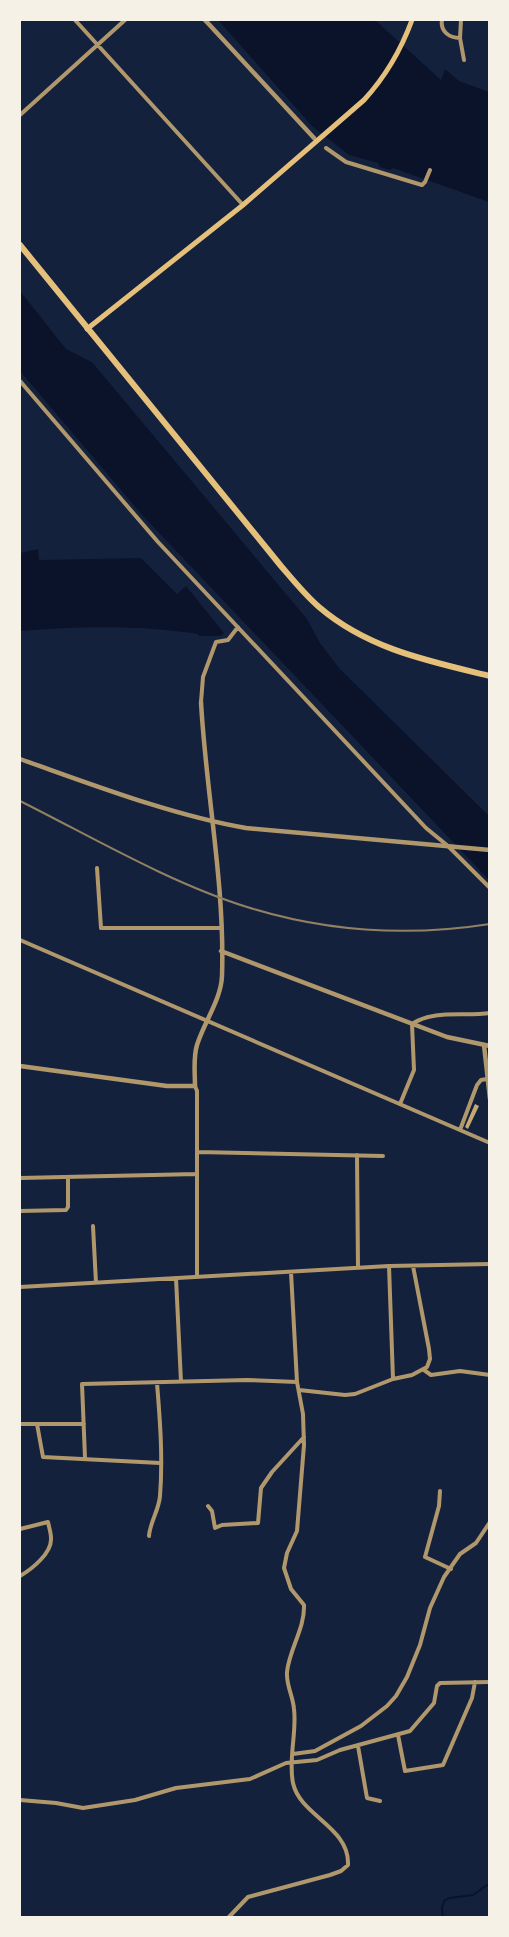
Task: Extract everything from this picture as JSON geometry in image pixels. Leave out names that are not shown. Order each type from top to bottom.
[{"type":"highway","points":[[20,245],[281,566],[317,606],[355,633],[385,648],[489,676]]},
{"type":"main road","points":[[87,329],[243,205],[364,100],[382,81],[395,60],[412,20]]},
{"type":"street","points":[[75,20],[243,205]]},
{"type":"street","points":[[20,115],[125,20]]},
{"type":"street","points":[[206,20],[317,139]]},
{"type":"street","points":[[442,20],[443,30],[447,35],[460,38]]},
{"type":"street","points":[[461,20],[460,38],[464,60]]},
{"type":"street","points":[[326,148],[346,162],[422,185],[430,170]]},
{"type":"street","points":[[20,381],[158,542],[426,828],[448,846],[489,888]]},
{"type":"street","points":[[197,1277],[198,1152],[195,1055],[221,988],[221,928],[201,702],[203,677],[216,642],[228,640],[238,627]]},
{"type":"street","points":[[20,759],[84,782],[213,822],[246,828],[489,850]]},
{"type":"street","points":[[97,868],[101,928],[221,928]]},
{"type":"street","points":[[20,940],[489,1143]]},
{"type":"street","points":[[221,951],[447,1037],[487,1045],[489,1099]]},
{"type":"street","points":[[412,1024],[422,1018],[489,1013]]},
{"type":"street","points":[[400,1104],[414,1070],[412,1024]]},
{"type":"street","points":[[20,1066],[167,1086],[195,1086]]},
{"type":"street","points":[[460,1130],[477,1085],[487,1079]]},
{"type":"street","points":[[198,1152],[383,1156]]},
{"type":"street","points":[[357,1155],[358,1268]]},
{"type":"street","points":[[20,1178],[197,1174]]},
{"type":"street","points":[[20,1211],[66,1210],[68,1207],[68,1177]]},
{"type":"street","points":[[93,1226],[96,1282]]},
{"type":"street","points":[[20,1287],[389,1266],[489,1264]]},
{"type":"street","points":[[389,1266],[393,1379]]},
{"type":"street","points":[[299,1390],[345,1395],[367,1390],[424,1370],[430,1362],[429,1349],[412,1266]]},
{"type":"street","points":[[228,1917],[248,1897],[330,1875],[341,1871],[348,1864],[347,1851],[342,1842],[327,1823],[303,1803],[296,1793],[292,1775],[294,1709],[287,1673],[297,1641],[304,1605],[291,1589],[284,1568],[287,1553],[297,1531],[304,1437],[297,1382],[291,1272]]},
{"type":"street","points":[[176,1278],[180,1382]]},
{"type":"street","points":[[424,1370],[431,1375],[460,1371],[489,1375]]},
{"type":"street","points":[[85,1458],[82,1384],[247,1380],[297,1382]]},
{"type":"street","points":[[149,1536],[151,1522],[159,1501],[162,1449],[157,1383]]},
{"type":"street","points":[[20,1424],[84,1424]]},
{"type":"street","points":[[37,1424],[42,1457],[160,1463]]},
{"type":"street","points":[[208,1506],[212,1511],[215,1528],[258,1523],[261,1488],[272,1472],[304,1437]]},
{"type":"street","points":[[440,1491],[439,1506],[425,1557],[451,1569]]},
{"type":"street","points":[[20,1529],[48,1522],[51,1537],[48,1549],[41,1558],[20,1576]]},
{"type":"street","points":[[293,1754],[315,1751],[361,1726],[396,1696],[407,1677],[420,1645],[430,1608],[444,1577],[460,1554],[476,1543],[489,1522]]},
{"type":"street","points":[[398,1735],[405,1771],[443,1765],[472,1698],[475,1682]]},
{"type":"street","points":[[20,1800],[56,1803],[75,1808],[103,1806],[176,1788],[250,1779],[292,1761],[317,1760],[340,1750],[398,1735],[414,1728],[434,1703],[437,1686],[440,1683],[489,1682]]},
{"type":"street","points":[[358,1746],[367,1798],[381,1801]]},
{"type":"water","points":[[218,20],[375,20],[441,80],[445,69],[459,81],[489,92],[489,202],[349,155],[312,126]]},
{"type":"water","points":[[20,291],[66,349],[92,362],[307,619],[320,643],[339,668],[489,816],[489,880],[143,516],[20,371]]},
{"type":"water","points":[[38,549],[39,560],[141,558],[177,594],[186,586],[224,633],[221,636],[199,636],[176,631],[109,627],[20,631],[20,553]]},
{"type":"building","points":[[475,1104],[479,1106],[468,1129],[465,1127]]},
{"type":"waterway","points":[[443,1918],[444,1901],[449,1898],[473,1895],[490,1883]]},
{"type":"railway","points":[[20,801],[189,885],[247,907],[277,915],[307,922],[367,930],[428,930],[490,924]]}]
